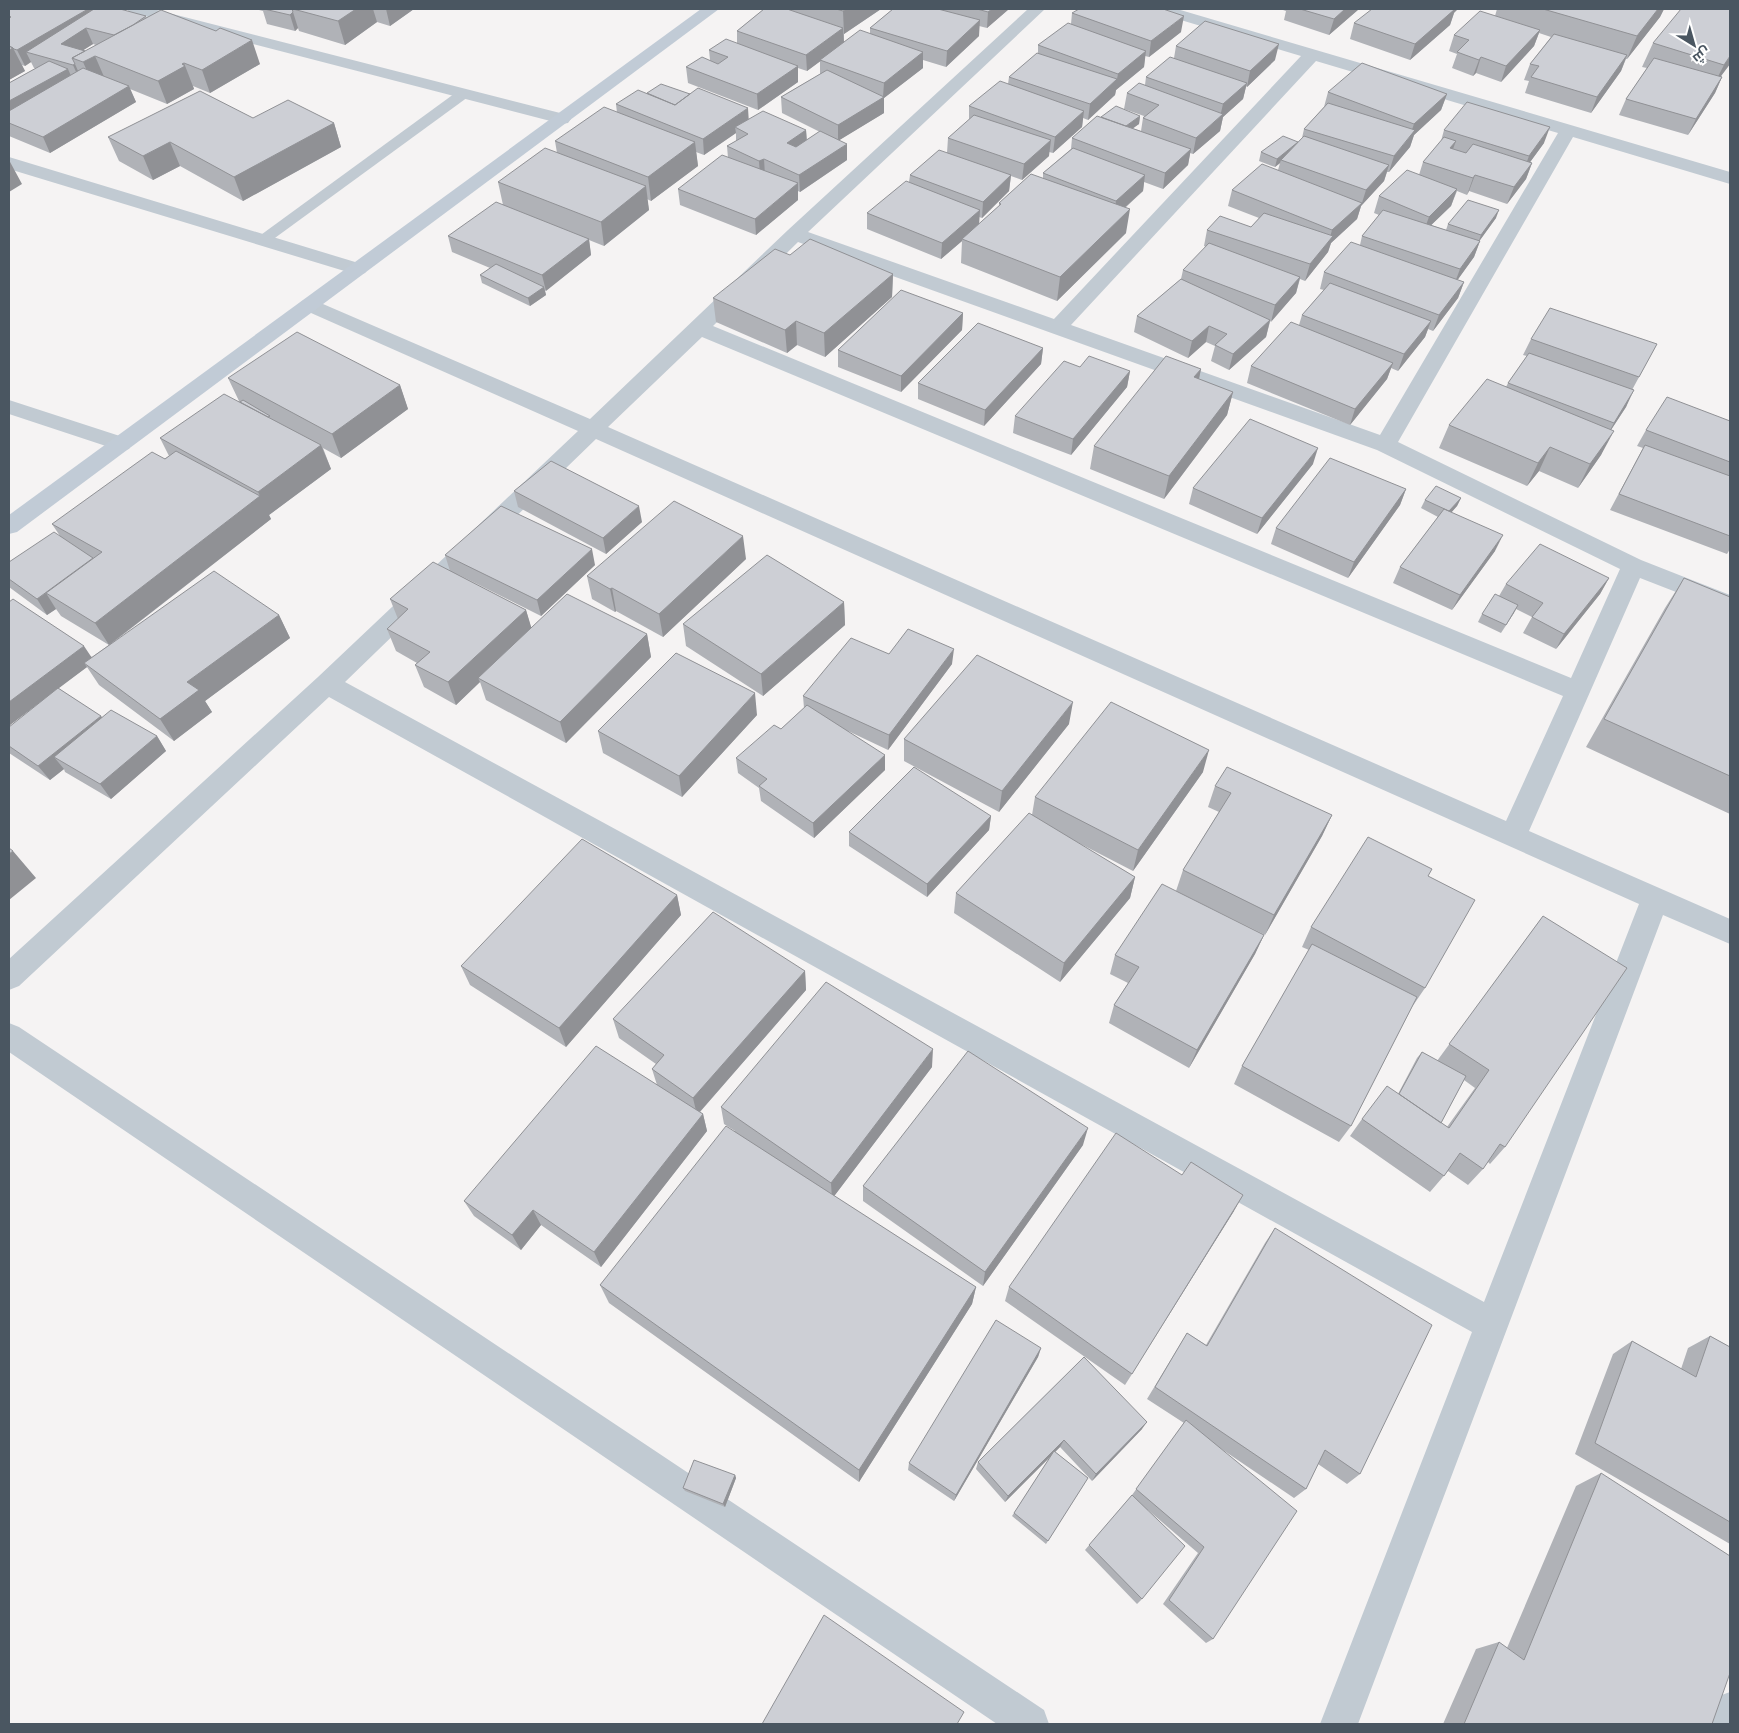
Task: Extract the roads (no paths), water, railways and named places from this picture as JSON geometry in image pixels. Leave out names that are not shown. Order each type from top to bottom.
[{"type":"street","points":[[135,9],[562,119]]},
{"type":"street","points":[[9,526],[711,9]]},
{"type":"street","points":[[9,977],[327,684],[593,428],[700,328],[795,234],[1037,9]]},
{"type":"street","points":[[1160,9],[1730,178]]},
{"type":"street","points":[[1057,328],[1313,54]]},
{"type":"street","points":[[1385,445],[1568,130]]},
{"type":"street","points":[[9,162],[358,269]]},
{"type":"street","points":[[795,234],[1385,445],[1633,566],[1730,604]]},
{"type":"street","points":[[309,305],[593,428],[1730,932]]},
{"type":"street","points":[[700,328],[1577,691]]},
{"type":"street","points":[[9,407],[120,444]]},
{"type":"street","points":[[1512,836],[1633,566]]},
{"type":"street","points":[[327,684],[1492,1325]]},
{"type":"street","points":[[1339,1724],[1655,898]]},
{"type":"street","points":[[9,1036],[1030,1724]]},
{"type":"street","points":[[1727,1724],[1730,1711]]},
{"type":"lane","points":[[263,240],[463,94]]}]
